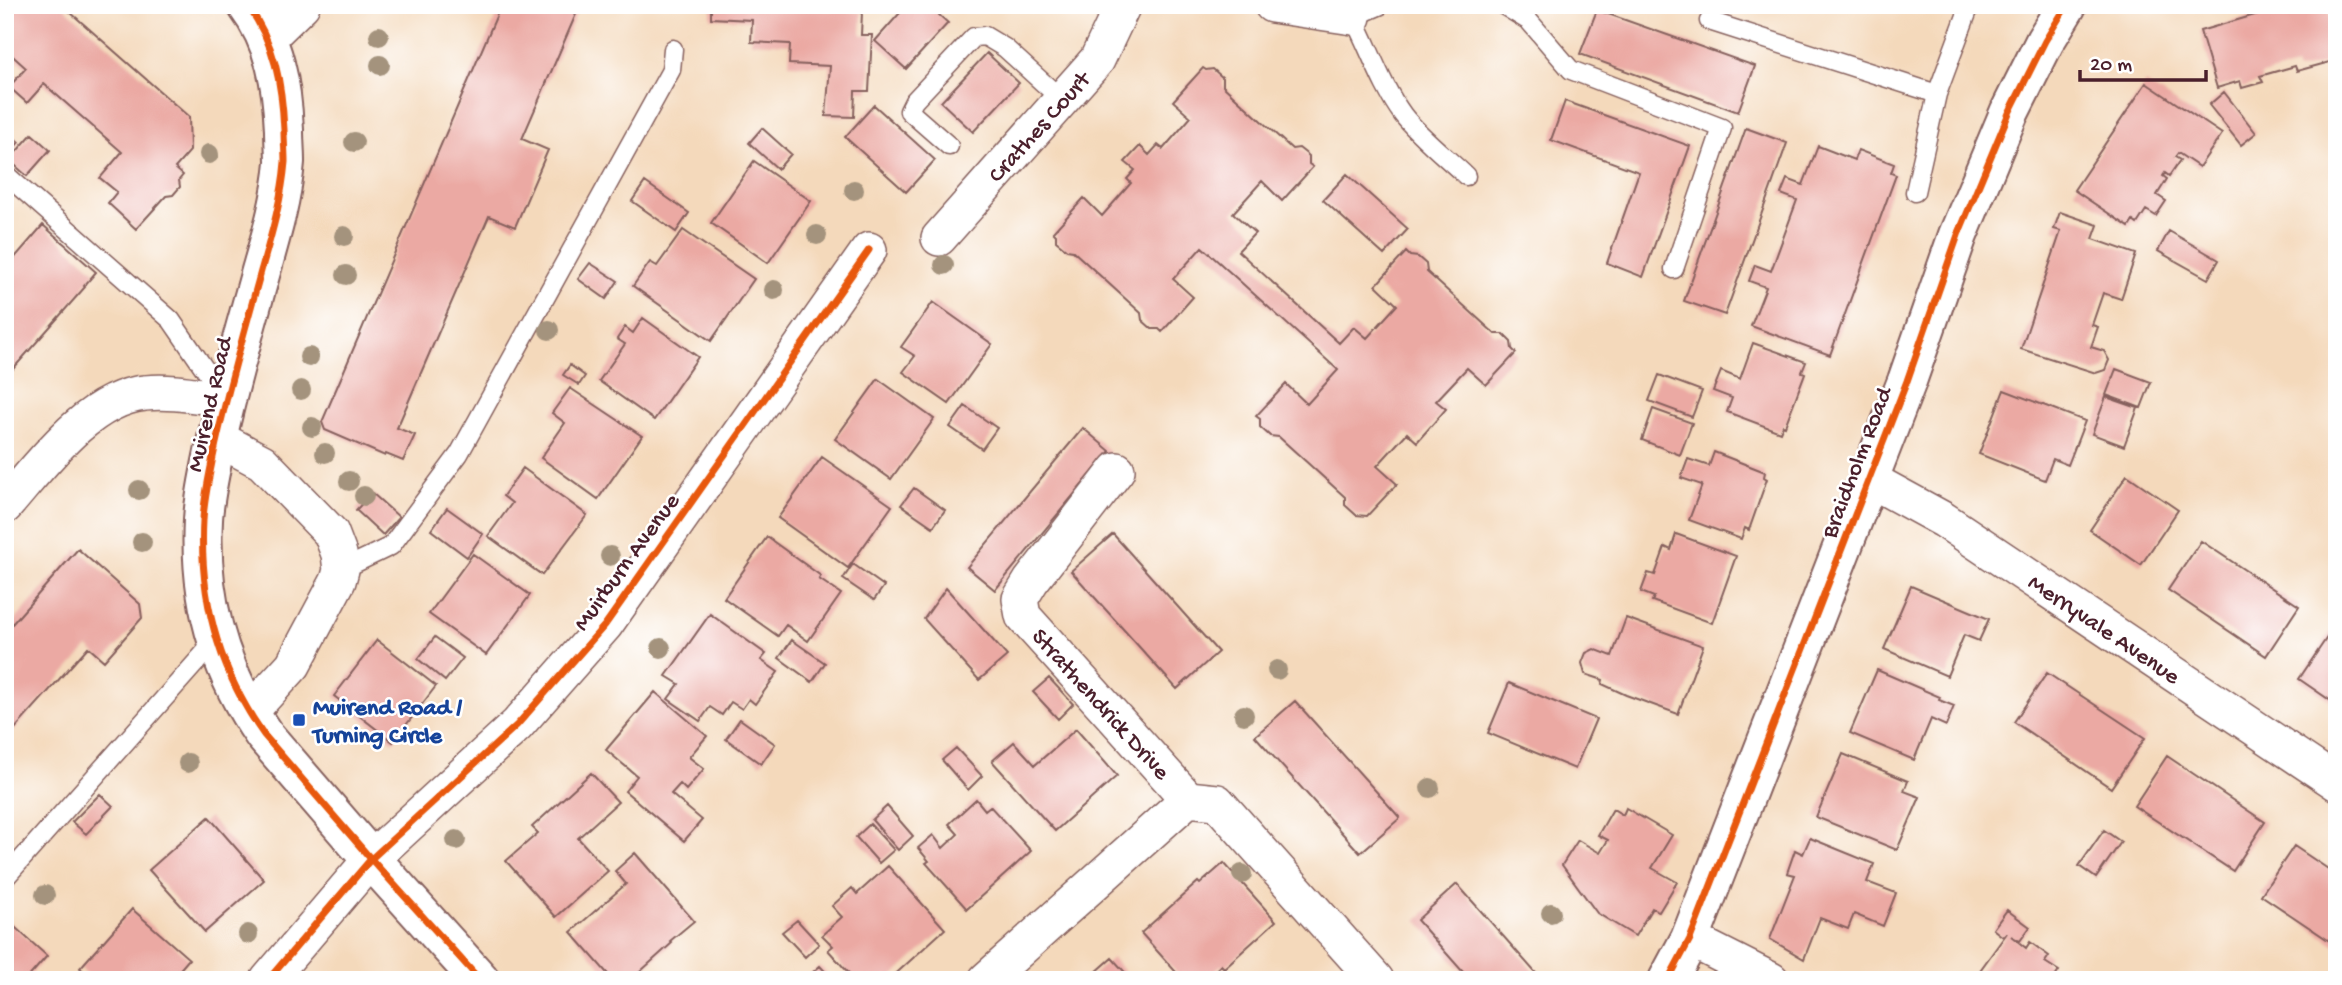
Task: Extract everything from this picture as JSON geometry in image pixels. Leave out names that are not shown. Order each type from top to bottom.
[{"type":"street","name":"Muirend Road","points":[[247,5],[267,40],[278,67],[283,104],[285,162],[272,233],[225,399],[203,517],[206,598],[216,640],[231,680],[248,713],[295,772],[480,980]]},
{"type":"street","points":[[267,40],[302,5]]},
{"type":"street","name":"Crathes Court","points":[[939,238],[1097,60],[1123,5]]},
{"type":"street","points":[[1272,5],[1367,11]]},
{"type":"street","name":"Braidholm Road","points":[[1668,980],[1690,939],[1908,381],[1958,235],[2004,125],[2045,41],[2067,5]]},
{"type":"street","name":"Muirburn Avenue","points":[[268,980],[371,859],[517,725],[605,625],[869,250]]},
{"type":"street","points":[[5,506],[72,430],[112,403],[143,393],[225,399]]},
{"type":"street","name":"Muirend Road","points":[[217,438],[262,462],[331,533],[339,554],[341,570]]},
{"type":"street","name":"Strathendrick Drive","points":[[1118,470],[1031,581],[1020,599],[1023,616],[1188,799],[1217,802],[1376,980]]},
{"type":"street","name":"Merryvale Avenue","points":[[1869,479],[1944,520],[2337,783]]},
{"type":"street","points":[[248,713],[293,665],[341,570]]},
{"type":"street","name":"Strathendrick Drive","points":[[986,980],[1188,799]]},
{"type":"street","points":[[1690,939],[1771,980]]},
{"type":"lane","points":[[1503,5],[1529,21],[1571,69],[1722,128],[1674,269]]},
{"type":"lane","points":[[1914,192],[1937,94],[1970,5]]},
{"type":"lane","points":[[1367,11],[1371,52],[1383,83],[1404,116],[1466,176]]},
{"type":"lane","points":[[1709,21],[1937,94]]},
{"type":"lane","points":[[949,146],[909,111],[914,101],[974,37],[985,36],[1005,48],[1062,100]]},
{"type":"lane","points":[[341,570],[391,546],[458,454],[671,70],[673,49]]},
{"type":"lane","points":[[5,174],[171,320],[225,399]]},
{"type":"lane","points":[[5,878],[216,640]]},
{"type":"building","points":[[5,5],[62,5],[189,117],[190,151],[175,168],[183,175],[179,180],[180,187],[173,195],[166,196],[136,229],[108,203],[117,192],[100,178],[122,152],[44,84],[27,103],[9,87],[26,68],[5,49]]},
{"type":"building","points":[[501,5],[580,5],[522,139],[548,150],[515,227],[489,216],[397,428],[415,435],[403,461],[325,430],[322,422]]},
{"type":"building","points":[[711,5],[823,5],[823,10],[862,12],[861,35],[872,35],[869,91],[855,91],[854,117],[826,116],[830,66],[789,64],[790,44],[751,42],[752,20],[711,18]]},
{"type":"building","points":[[907,5],[928,5],[948,23],[906,69],[875,41]]},
{"type":"building","points":[[2289,5],[2326,5],[2337,43],[2337,60],[2297,71],[2295,66],[2260,76],[2263,82],[2242,88],[2240,81],[2217,88],[2200,31]]},
{"type":"building","points":[[1597,10],[1755,66],[1738,112],[1580,54]]},
{"type":"building","points":[[987,53],[1019,83],[973,132],[941,102]]},
{"type":"building","points":[[1203,68],[1213,69],[1223,78],[1223,86],[1292,149],[1299,148],[1309,156],[1309,164],[1313,167],[1282,201],[1262,181],[1233,213],[1255,233],[1238,251],[1339,343],[1354,327],[1367,338],[1397,305],[1376,285],[1406,252],[1426,264],[1427,272],[1495,334],[1503,334],[1516,353],[1486,385],[1467,368],[1436,401],[1446,409],[1417,442],[1407,433],[1377,466],[1397,484],[1367,516],[1356,515],[1345,505],[1345,497],[1279,437],[1270,436],[1260,427],[1260,419],[1256,416],[1286,384],[1307,404],[1338,370],[1202,247],[1173,279],[1193,297],[1162,332],[1152,329],[1142,320],[1141,313],[1073,251],[1067,250],[1056,241],[1053,232],[1084,198],[1102,216],[1131,183],[1127,179],[1135,170],[1125,162],[1140,146],[1149,155],[1158,145],[1163,149],[1191,117],[1173,101]]},
{"type":"building","points":[[2146,83],[2222,134],[2199,167],[2178,153],[2175,157],[2180,160],[2169,176],[2165,173],[2163,176],[2167,179],[2157,195],[2166,201],[2156,216],[2146,210],[2137,224],[2133,221],[2129,227],[2074,190]]},
{"type":"building","points":[[2224,92],[2256,133],[2241,145],[2209,105]]},
{"type":"building","points":[[1565,101],[1690,146],[1643,277],[1607,263],[1639,172],[1551,140]]},
{"type":"building","points":[[874,105],[935,160],[906,192],[845,137]]},
{"type":"building","points":[[762,128],[791,154],[778,169],[749,143]]},
{"type":"building","points":[[1746,128],[1787,143],[1725,315],[1684,301]]},
{"type":"building","points":[[5,130],[19,142],[5,158]]},
{"type":"building","points":[[32,134],[50,150],[27,176],[9,160]]},
{"type":"building","points":[[1818,146],[1854,160],[1858,150],[1894,164],[1891,173],[1896,175],[1830,355],[1751,326],[1766,287],[1749,281],[1755,265],[1771,271],[1797,200],[1781,194],[1787,179],[1803,185]]},
{"type":"building","points":[[754,161],[811,201],[768,263],[711,223]]},
{"type":"building","points":[[1347,174],[1408,229],[1384,255],[1323,200]]},
{"type":"building","points":[[645,182],[689,213],[676,232],[632,201]]},
{"type":"building","points":[[2060,212],[2098,225],[2093,239],[2136,254],[2121,299],[2103,293],[2092,325],[2098,327],[2091,347],[2104,351],[2109,360],[2105,370],[2096,373],[2021,349],[2061,231],[2054,229]]},
{"type":"building","points":[[43,225],[96,272],[5,378],[5,269]]},
{"type":"building","points":[[683,230],[754,279],[711,341],[633,286],[650,262],[657,266]]},
{"type":"building","points":[[2169,231],[2219,260],[2208,279],[2158,251]]},
{"type":"building","points":[[590,263],[618,281],[606,299],[578,279]]},
{"type":"building","points":[[933,302],[992,344],[949,404],[903,372],[915,356],[901,347]]},
{"type":"building","points":[[643,318],[698,357],[654,420],[599,381],[625,344],[617,339],[625,327],[633,333]]},
{"type":"building","points":[[1753,343],[1806,362],[1802,372],[1805,373],[1785,426],[1783,425],[1780,432],[1727,412],[1732,398],[1713,391],[1721,371],[1740,379]]},
{"type":"building","points":[[570,365],[585,376],[579,385],[563,375]]},
{"type":"building","points":[[2116,369],[2151,382],[2141,408],[2106,395]]},
{"type":"building","points":[[1659,375],[1702,391],[1692,417],[1649,401]]},
{"type":"building","points":[[878,379],[934,419],[891,479],[835,439]]},
{"type":"building","points":[[570,388],[642,436],[598,499],[541,458],[565,423],[552,413]]},
{"type":"building","points":[[2004,390],[2085,421],[2068,465],[2053,459],[2045,480],[1979,454]]},
{"type":"building","points":[[2106,397],[2138,408],[2124,446],[2092,434]]},
{"type":"building","points":[[965,406],[997,428],[982,449],[950,427]]},
{"type":"building","points":[[1653,409],[1692,423],[1680,455],[1642,440]]},
{"type":"building","points":[[1083,428],[1110,451],[995,590],[967,567]]},
{"type":"building","points":[[1714,452],[1765,472],[1764,477],[1767,479],[1749,530],[1745,528],[1741,539],[1689,520],[1702,485],[1681,478],[1688,459],[1709,466]]},
{"type":"building","points":[[822,457],[892,506],[848,568],[778,518]]},
{"type":"building","points":[[523,468],[587,515],[542,575],[488,536],[512,503],[503,496]]},
{"type":"building","points":[[2127,475],[2178,510],[2141,565],[2090,530]]},
{"type":"building","points":[[914,488],[945,510],[933,527],[901,505]]},
{"type":"building","points":[[372,493],[399,517],[383,535],[356,510]]},
{"type":"building","points":[[447,508],[483,534],[467,557],[431,530]]},
{"type":"building","points":[[1113,534],[1218,652],[1177,689],[1071,571]]},
{"type":"building","points":[[1676,534],[1736,556],[1712,623],[1652,601],[1654,597],[1641,592],[1648,573],[1655,575],[1665,547],[1671,550]]},
{"type":"building","points":[[767,537],[841,594],[808,641],[786,625],[778,636],[724,598]]},
{"type":"building","points":[[2201,541],[2299,606],[2266,656],[2168,590]]},
{"type":"building","points":[[78,549],[140,604],[142,618],[104,661],[88,647],[5,740],[5,632]]},
{"type":"building","points":[[473,554],[530,595],[486,655],[429,614]]},
{"type":"building","points":[[853,564],[884,586],[874,600],[843,579]]},
{"type":"building","points":[[1911,586],[1989,619],[1979,641],[1964,635],[1947,676],[1884,649]]},
{"type":"building","points":[[946,588],[1007,656],[979,680],[924,619]]},
{"type":"building","points":[[710,614],[766,654],[761,660],[778,672],[755,704],[749,699],[742,709],[731,702],[722,715],[710,707],[700,721],[668,699],[679,684],[666,676]]},
{"type":"building","points":[[1626,618],[1703,646],[1678,714],[1626,695],[1602,684],[1603,680],[1585,674],[1582,663],[1586,653],[1594,649],[1612,656]]},
{"type":"building","points":[[2332,630],[2337,633],[2337,705],[2299,679]]},
{"type":"building","points":[[435,637],[463,658],[445,681],[418,659]]},
{"type":"building","points":[[377,640],[436,686],[393,742],[334,696]]},
{"type":"building","points":[[792,640],[825,663],[812,682],[779,658]]},
{"type":"building","points":[[1877,670],[1940,697],[1939,700],[1954,706],[1946,726],[1931,719],[1914,760],[1850,733]]},
{"type":"building","points":[[2047,673],[2145,738],[2111,788],[2014,722]]},
{"type":"building","points":[[1049,678],[1073,704],[1058,719],[1033,692]]},
{"type":"building","points":[[1509,683],[1596,719],[1575,769],[1488,733]]},
{"type":"building","points":[[655,692],[707,736],[689,757],[704,769],[686,790],[680,784],[671,794],[702,820],[684,841],[625,791],[637,776],[606,750]]},
{"type":"building","points":[[1295,701],[1400,818],[1360,853],[1255,736]]},
{"type":"building","points":[[740,719],[775,744],[761,764],[726,739]]},
{"type":"building","points":[[1076,729],[1117,776],[1055,831],[992,761],[1014,742],[1035,765]]},
{"type":"building","points":[[956,748],[982,776],[968,790],[942,760]]},
{"type":"building","points":[[1843,754],[1908,781],[1904,791],[1920,797],[1897,850],[1816,817]]},
{"type":"building","points":[[2167,756],[2265,822],[2233,871],[2134,806]]},
{"type":"building","points":[[591,773],[618,802],[578,838],[608,871],[556,917],[506,861],[538,833],[532,827]]},
{"type":"building","points":[[100,794],[113,806],[86,834],[72,822]]},
{"type":"building","points":[[976,799],[985,810],[990,806],[1031,851],[967,909],[926,863],[929,861],[918,848],[933,835],[943,848],[958,834],[949,824]]},
{"type":"building","points":[[887,806],[913,836],[898,850],[872,820]]},
{"type":"building","points":[[1626,808],[1672,835],[1652,868],[1677,882],[1659,912],[1652,908],[1635,936],[1597,913],[1562,865],[1578,840],[1600,853],[1608,840],[1598,835],[1613,809],[1623,815]]},
{"type":"building","points":[[209,817],[264,880],[205,932],[149,870]]},
{"type":"building","points":[[870,824],[894,850],[879,863],[856,837]]},
{"type":"building","points":[[2104,830],[2121,842],[2096,878],[2079,866]]},
{"type":"building","points":[[1810,838],[1874,864],[1867,882],[1896,893],[1883,926],[1854,914],[1848,929],[1820,918],[1804,959],[1770,939],[1795,875],[1787,873],[1795,850],[1803,854]]},
{"type":"building","points":[[2294,846],[2337,875],[2337,946],[2261,895]]},
{"type":"building","points":[[635,853],[694,921],[631,980],[613,980],[571,932],[626,884],[615,871]]},
{"type":"building","points":[[1224,863],[1276,921],[1224,968],[1221,965],[1205,980],[1183,980],[1141,933],[1198,882],[1200,884]]},
{"type":"building","points":[[888,866],[945,929],[889,980],[855,980],[828,950],[833,946],[822,935],[842,917],[832,906],[852,888],[857,894]]},
{"type":"building","points":[[1457,884],[1542,980],[1470,980],[1417,920]]},
{"type":"building","points":[[132,909],[189,959],[171,980],[94,980],[80,968]]},
{"type":"building","points":[[2007,910],[2030,927],[2020,941],[2011,936],[2026,948],[2030,942],[2049,956],[2045,962],[2059,971],[2053,980],[1973,980],[2007,933],[2003,937],[1993,929]]},
{"type":"building","points":[[7,920],[47,956],[26,980],[5,980]]},
{"type":"building","points":[[797,920],[819,944],[805,957],[782,932]]},
{"type":"building","points":[[1112,958],[1132,980],[1087,980]]},
{"type":"building","points":[[820,966],[833,980],[804,980]]},
{"type":"cycle path","points":[[247,5],[264,34],[279,80],[285,162],[276,217],[229,387],[206,496],[203,549],[205,578],[215,633],[235,685],[264,735],[480,980]]},
{"type":"cycle path","points":[[1668,980],[1690,939],[1907,381],[1958,235],[2009,113],[2045,41],[2067,5]]},
{"type":"cycle path","points":[[268,980],[371,859],[517,725],[605,625],[869,250]]},
{"type":"place","name":"Muirend Road / Turning Circle","points":[[299,720]]}]
